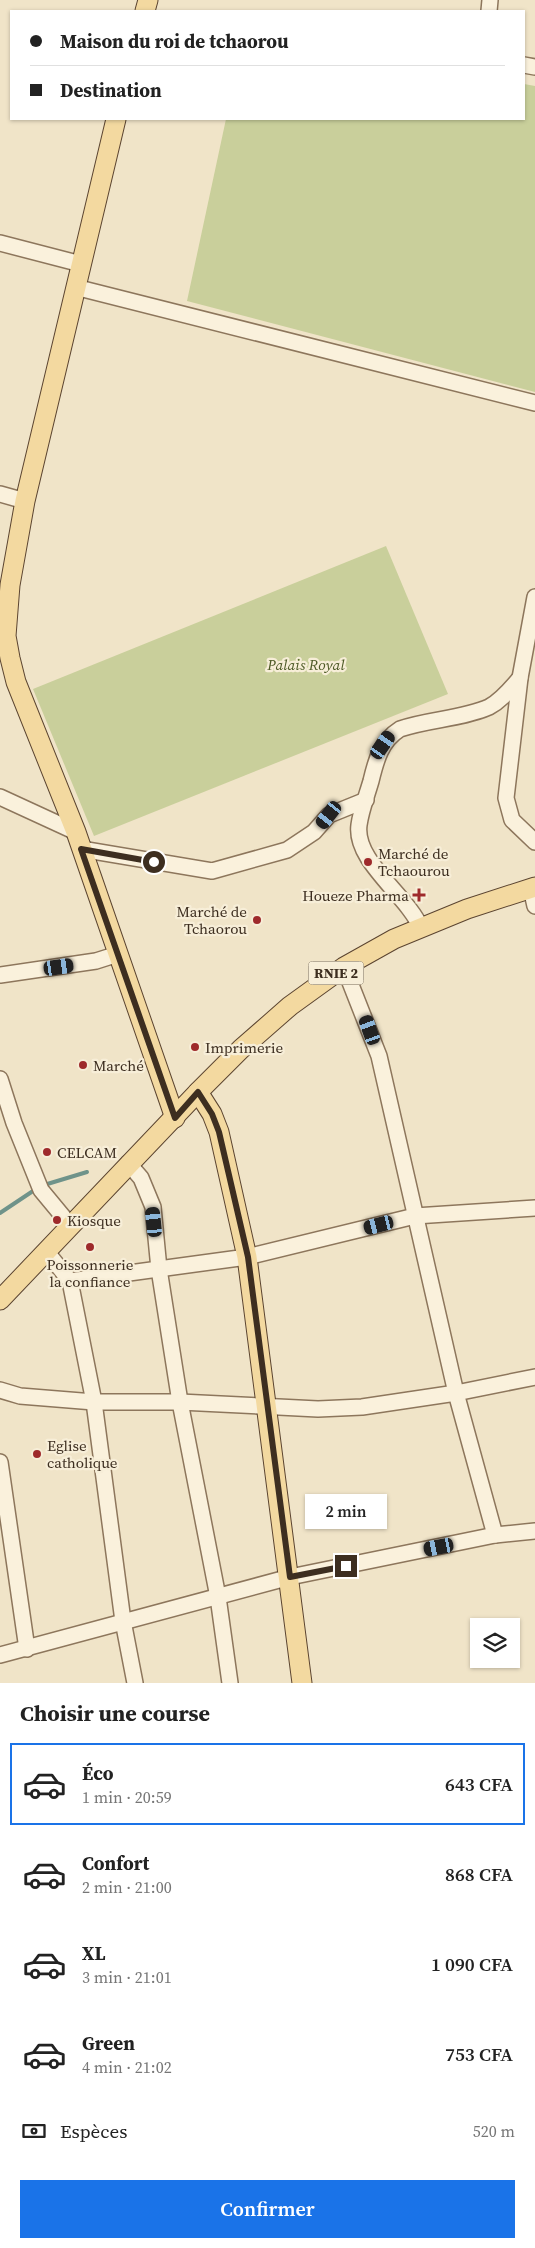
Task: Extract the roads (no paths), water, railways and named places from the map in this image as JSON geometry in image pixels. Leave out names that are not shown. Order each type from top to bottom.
[{"type":"main road","points":[[116,120],[24,501],[10,585],[6,636],[16,682],[78,841],[175,1118]]},
{"type":"main road","name":"RNIE 2","points":[[0,1300],[128,1163],[266,1026],[344,967],[394,939],[467,909],[534,894]]},
{"type":"main road","points":[[198,1092],[212,1114],[219,1132],[248,1257],[302,1683]]},
{"type":"street","points":[[0,243],[81,264]]},
{"type":"street","points":[[75,287],[535,403]]},
{"type":"street","points":[[0,494],[24,501]]},
{"type":"street","points":[[535,597],[520,678],[506,798],[512,820],[535,842]]},
{"type":"street","points":[[421,928],[411,910],[364,853],[359,841],[359,826],[376,760],[390,735],[413,724],[468,714],[490,706],[504,696],[520,678]]},
{"type":"street","points":[[0,797],[78,841],[212,871],[286,850],[314,832],[329,815],[366,800]]},
{"type":"street","points":[[0,975],[96,962],[118,954]]},
{"type":"street","points":[[344,967],[379,1056],[399,1135],[415,1216],[456,1393],[495,1535]]},
{"type":"street","points":[[0,1079],[14,1123],[41,1190],[51,1205],[70,1225]]},
{"type":"street","points":[[128,1163],[141,1178],[153,1207],[159,1269],[180,1402],[218,1597],[230,1683]]},
{"type":"street","points":[[70,1280],[248,1257],[415,1216],[535,1208]]},
{"type":"street","points":[[46,1251],[70,1280],[94,1402],[123,1622],[134,1683]]},
{"type":"street","points":[[0,1390],[20,1396],[94,1402],[180,1402],[318,1409],[362,1407],[456,1393],[535,1377]]},
{"type":"street","points":[[0,1462],[27,1649]]},
{"type":"street","points":[[0,1655],[290,1577],[495,1535],[535,1531]]},
{"type":"waterway","points":[[44,1185],[87,1172]]},
{"type":"waterway","points":[[0,1213],[36,1189]]},
{"type":"place","name":"Marché de Tchaourou","points":[[368,862]]},
{"type":"place","name":"Houeze Pharma","points":[[419,895]]},
{"type":"place","name":"Marché de Tchaorou","points":[[257,920]]},
{"type":"place","name":"Imprimerie","points":[[195,1047]]},
{"type":"place","name":"Marché","points":[[83,1065]]},
{"type":"place","name":"CELCAM","points":[[47,1152]]},
{"type":"place","name":"Kiosque","points":[[57,1220]]},
{"type":"place","name":"Poissonnerie la confiance","points":[[90,1247]]},
{"type":"place","name":"Eglise catholique","points":[[37,1454]]},
{"type":"park label","name":"Palais Royal","points":[[306,664]]}]
